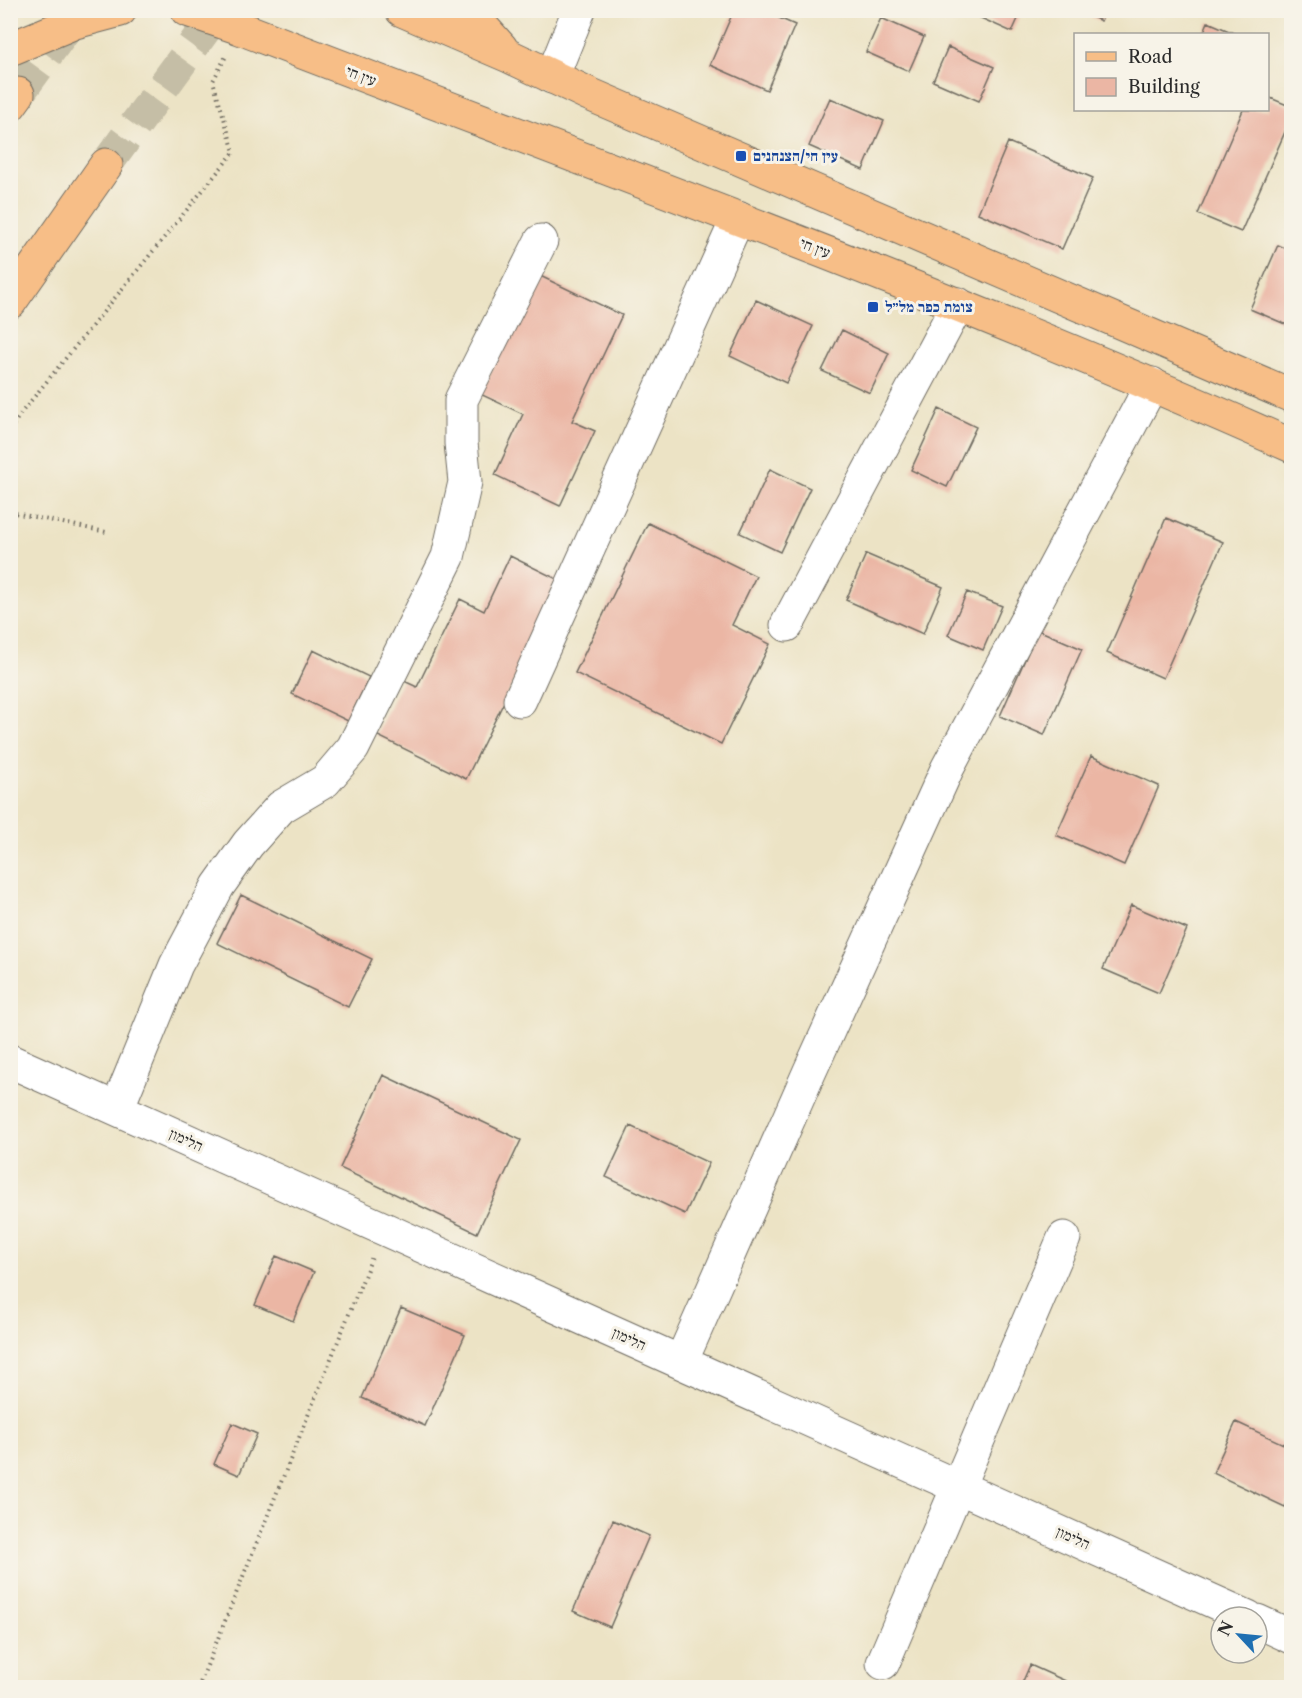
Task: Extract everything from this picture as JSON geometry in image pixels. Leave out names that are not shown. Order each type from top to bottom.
[{"type":"main road","points":[[10,49],[75,22],[120,10]]},
{"type":"main road","points":[[187,10],[249,19]]},
{"type":"main road","points":[[402,10],[1292,396]]},
{"type":"main road","points":[[467,10],[508,56]]},
{"type":"main road","name":"עין חי","points":[[249,19],[290,47],[333,65],[958,304],[1152,384],[1292,446]]},
{"type":"main road","points":[[10,302],[106,165]]},
{"type":"street","points":[[552,77],[579,10]]},
{"type":"street","points":[[520,700],[738,218]]},
{"type":"street","points":[[117,1109],[177,965],[218,886],[248,844],[281,807],[325,781],[353,748],[448,557],[465,482],[461,443],[461,400],[541,241]]},
{"type":"street","points":[[787,625],[958,304]]},
{"type":"street","points":[[681,1362],[804,1083],[947,769],[1152,384]]},
{"type":"street","name":"הלימון","points":[[10,1061],[1221,1605]]},
{"type":"street","points":[[883,1663],[1064,1238]]},
{"type":"street","points":[[1269,1626],[1292,1636]]},
{"type":"path","points":[[10,430],[21,413],[234,152],[213,81],[249,19]]},
{"type":"path","points":[[10,512],[106,532]]},
{"type":"path","points":[[198,1688],[383,1229]]},
{"type":"building","points":[[734,10],[761,10],[795,25],[767,90],[710,65]]},
{"type":"building","points":[[963,10],[1022,10],[1012,32]]},
{"type":"building","points":[[1076,10],[1106,10],[1101,21]]},
{"type":"building","points":[[881,18],[924,37],[909,71],[866,52]]},
{"type":"building","points":[[1208,22],[1234,33],[1203,33]]},
{"type":"building","points":[[948,47],[994,67],[979,101],[933,81]]},
{"type":"building","points":[[1269,97],[1292,107],[1292,116],[1241,232],[1198,214],[1243,111],[1269,111]]},
{"type":"building","points":[[830,98],[884,121],[863,170],[809,146]]},
{"type":"building","points":[[1008,142],[1093,178],[1062,249],[978,213]]},
{"type":"building","points":[[1278,245],[1292,251],[1292,327],[1250,309]]},
{"type":"building","points":[[536,274],[622,315],[572,421],[595,431],[560,506],[495,475],[523,414],[480,394]]},
{"type":"building","points":[[756,300],[813,326],[786,383],[730,356]]},
{"type":"building","points":[[842,330],[889,353],[870,393],[822,371]]},
{"type":"building","points":[[939,409],[976,427],[947,487],[911,470]]},
{"type":"building","points":[[770,469],[810,488],[780,552],[740,533]]},
{"type":"building","points":[[1166,518],[1223,542],[1163,678],[1107,653]]},
{"type":"building","points":[[648,523],[756,576],[732,625],[770,644],[721,744],[575,673]]},
{"type":"building","points":[[866,554],[943,587],[923,634],[846,600]]},
{"type":"building","points":[[510,556],[563,582],[466,779],[376,735],[402,680],[417,687],[460,599],[484,611]]},
{"type":"building","points":[[967,592],[1002,606],[983,650],[948,635]]},
{"type":"building","points":[[1292,608],[1292,623],[1286,621]]},
{"type":"building","points":[[1038,630],[1082,649],[1044,735],[1000,716]]},
{"type":"building","points":[[313,650],[369,677],[348,721],[292,694]]},
{"type":"building","points":[[1091,756],[1159,786],[1124,865],[1056,835]]},
{"type":"building","points":[[241,895],[372,959],[348,1007],[217,943]]},
{"type":"building","points":[[1131,905],[1187,929],[1159,993],[1103,969]]},
{"type":"building","points":[[383,1075],[521,1140],[477,1233],[340,1168]]},
{"type":"building","points":[[630,1126],[709,1163],[685,1214],[606,1177]]},
{"type":"building","points":[[276,1256],[314,1272],[293,1321],[255,1305]]},
{"type":"building","points":[[401,1308],[465,1335],[425,1426],[362,1398]]},
{"type":"building","points":[[1236,1422],[1292,1448],[1292,1493],[1285,1507],[1213,1473]]},
{"type":"building","points":[[232,1423],[257,1434],[239,1475],[214,1464]]},
{"type":"building","points":[[613,1520],[649,1536],[610,1627],[573,1611]]},
{"type":"building","points":[[1030,1665],[1081,1688],[1020,1688]]},
{"type":"tunnel","points":[[106,165],[219,10]]},
{"type":"tunnel","points":[[18,94],[76,14]]},
{"type":"place","name":"עין חי/הצנחנים","points":[[741,156]]},
{"type":"place","name":"צומת כפר מל״ל","points":[[873,307]]}]
